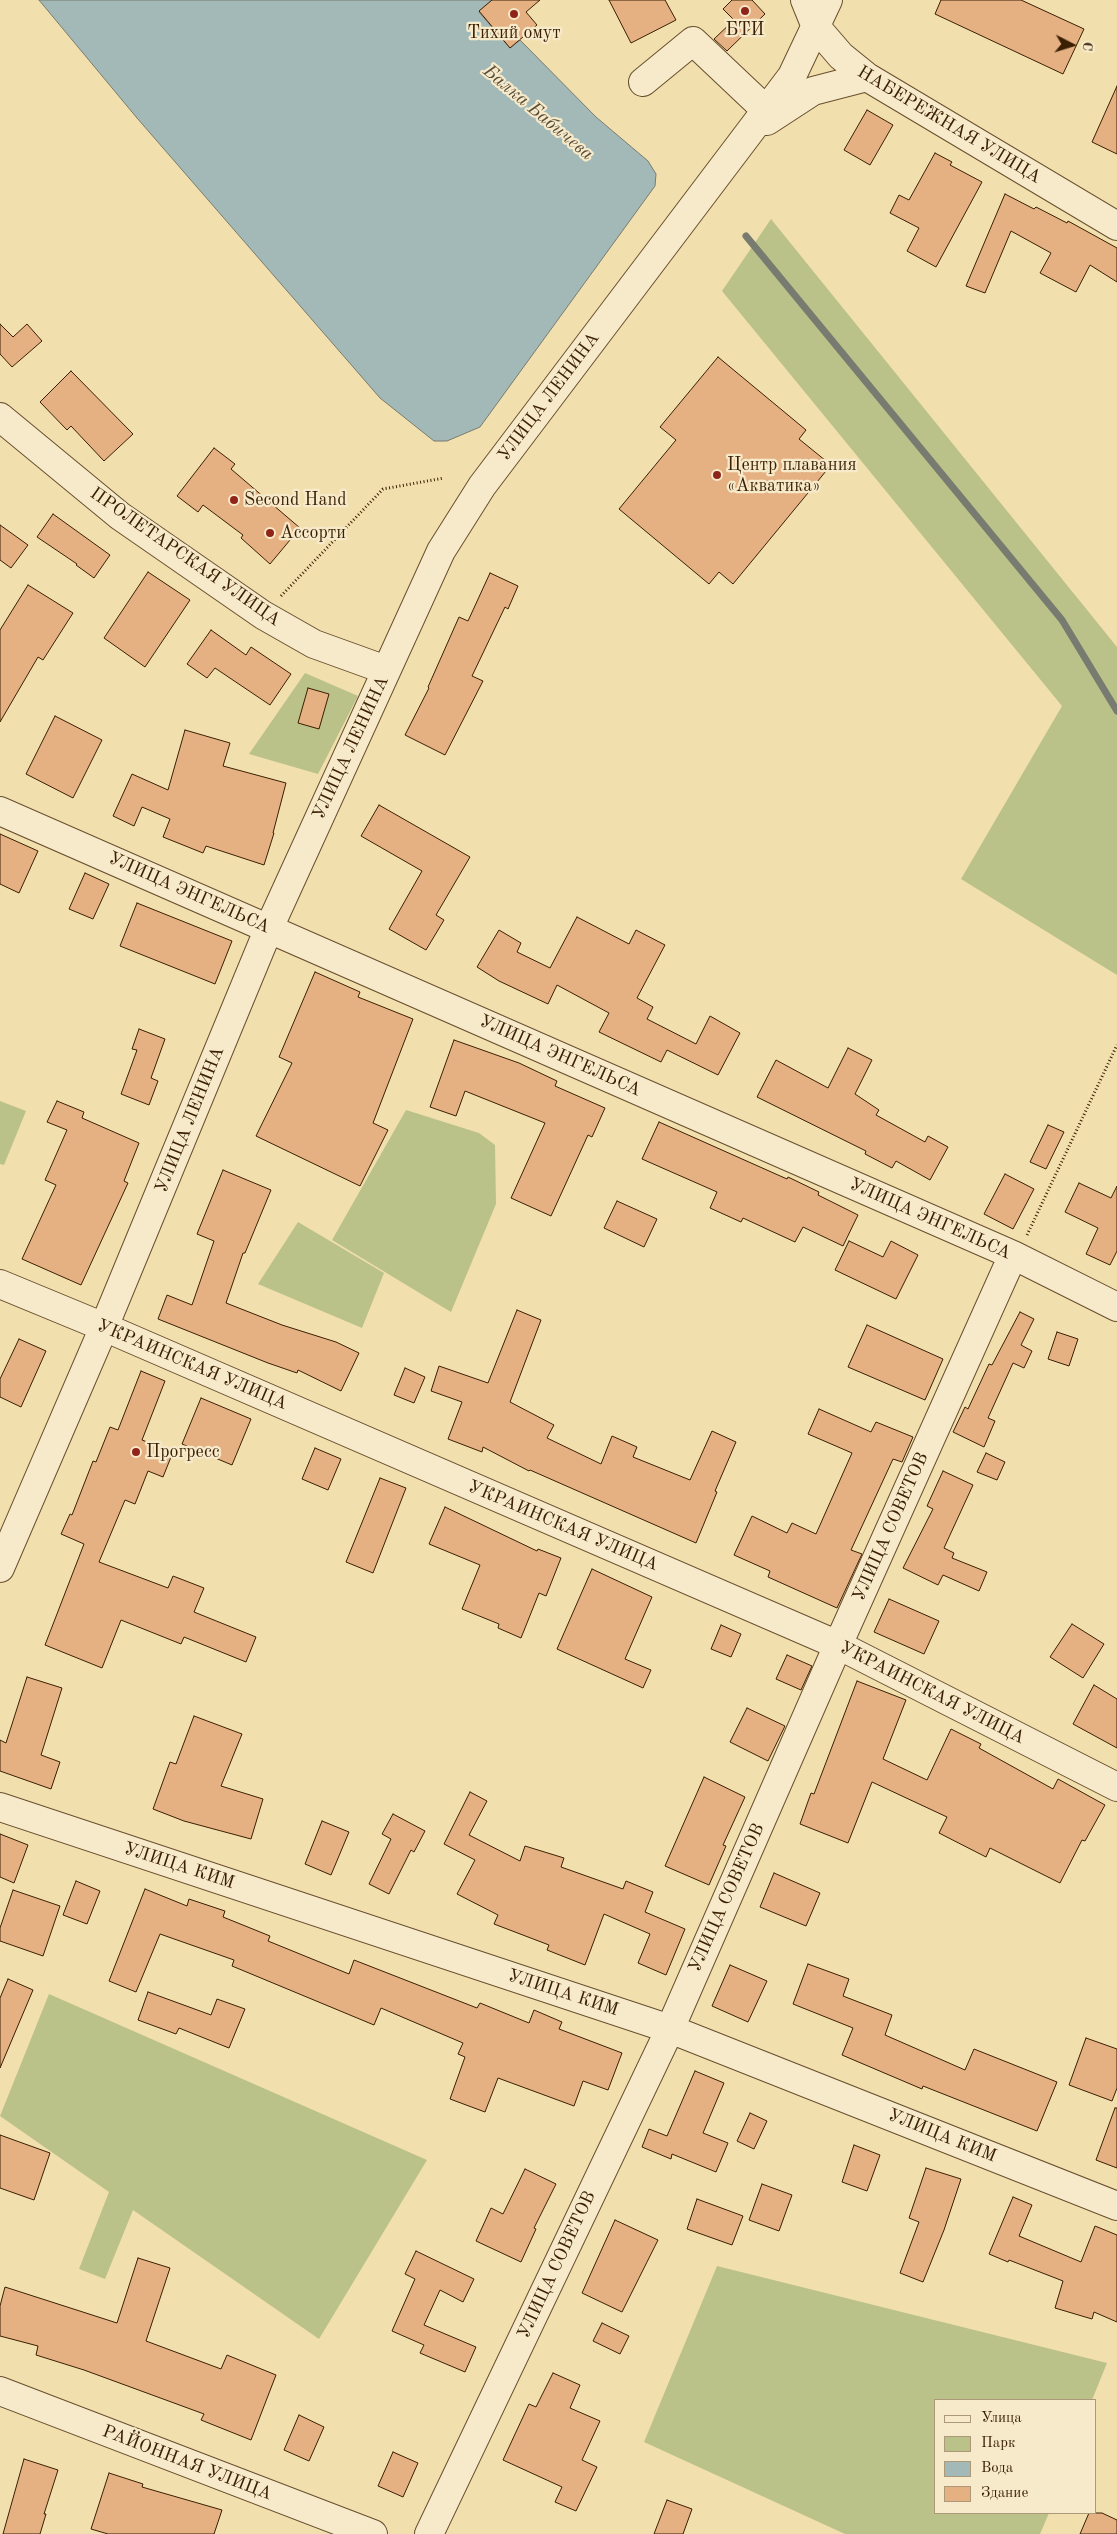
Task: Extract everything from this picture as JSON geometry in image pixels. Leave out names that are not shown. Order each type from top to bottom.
[{"type":"street","name":"НАБЕРЕЖНАЯ УЛИЦА","points":[[805,0],[816,27],[841,56],[867,77],[1117,226]]},
{"type":"street","name":"УЛИЦА ЛЕНИНА","points":[[0,1568],[104,1327],[269,928],[441,551],[482,486],[792,76],[828,0]]},
{"type":"street","points":[[643,82],[694,41],[766,110]]},
{"type":"street","points":[[748,135],[813,90],[867,77]]},
{"type":"street","name":"ПРОЛЕТАРСКАЯ УЛИЦА","points":[[0,417],[120,516],[263,615],[314,644],[386,670]]},
{"type":"street","name":"УЛИЦА ЭНГЕЛЬСА","points":[[0,811],[1013,1256],[1117,1307]]},
{"type":"street","name":"УЛИЦА СОВЕТОВ","points":[[429,2534],[670,2028],[838,1645],[1013,1256]]},
{"type":"street","name":"УКРАИНСКАЯ УЛИЦА","points":[[0,1284],[104,1327],[838,1645],[1117,1788]]},
{"type":"street","name":"УЛИЦА КИМ","points":[[0,1807],[670,2028],[1117,2206]]},
{"type":"street","name":"РАЙОННАЯ УЛИЦА","points":[[0,2391],[373,2534]]},
{"type":"path","points":[[263,615],[383,489],[444,478]]},
{"type":"path","points":[[1013,1256],[1022,1247],[1117,1046]]},
{"type":"green space","points":[[771,219],[1117,647],[1117,975],[961,879],[1062,706],[722,291]]},
{"type":"green space","points":[[305,673],[358,696],[318,774],[249,754]]},
{"type":"green space","points":[[0,1101],[26,1111],[4,1165],[0,1164]]},
{"type":"green space","points":[[406,1110],[479,1133],[495,1145],[496,1204],[451,1312],[332,1240]]},
{"type":"green space","points":[[298,1222],[384,1273],[362,1328],[258,1284]]},
{"type":"green space","points":[[49,1994],[427,2160],[319,2339],[133,2210],[105,2279],[79,2269],[109,2192],[0,2116]]},
{"type":"green space","points":[[717,2266],[1107,2363],[1092,2399],[934,2399],[934,2514],[1049,2514],[1040,2534],[845,2534],[644,2442]]},
{"type":"water","name":"Балка Бабичева","points":[[39,0],[492,0],[479,12],[510,48],[520,40],[596,117],[648,161],[656,174],[655,186],[480,427],[447,441],[434,441],[380,398],[137,118]]},
{"type":"building","points":[[492,0],[540,0],[526,12],[537,25],[510,48],[479,11]]},
{"type":"building","points":[[609,0],[665,0],[676,20],[631,43]]},
{"type":"building","points":[[732,0],[752,0],[765,14],[727,51],[714,39],[734,20],[723,9]]},
{"type":"building","points":[[941,0],[1021,0],[1084,29],[1063,74],[935,14]]},
{"type":"building","points":[[1117,86],[1117,154],[1092,142]]},
{"type":"building","points":[[867,110],[893,125],[870,165],[844,150]]},
{"type":"building","points":[[935,153],[952,162],[950,165],[982,182],[936,267],[907,251],[919,228],[890,213],[899,195],[909,200]]},
{"type":"building","points":[[1005,194],[1034,209],[1036,207],[1067,223],[1068,221],[1117,248],[1117,282],[1090,265],[1076,292],[1040,273],[1051,253],[1011,231],[985,293],[966,286]]},
{"type":"building","points":[[0,324],[13,337],[27,324],[42,341],[12,367],[0,354]]},
{"type":"building","points":[[718,357],[806,430],[799,439],[831,465],[733,584],[719,572],[709,584],[619,509],[676,440],[660,427]]},
{"type":"building","points":[[71,371],[133,434],[104,461],[71,426],[67,430],[40,402]]},
{"type":"building","points":[[214,448],[235,464],[231,469],[300,528],[270,564],[241,538],[243,535],[203,505],[198,512],[177,496]]},
{"type":"building","points":[[53,514],[110,555],[94,578],[37,537]]},
{"type":"building","points":[[0,525],[28,545],[11,568],[0,560]]},
{"type":"building","points":[[148,572],[190,600],[145,667],[104,638]]},
{"type":"building","points":[[490,573],[518,586],[508,609],[505,607],[472,676],[483,681],[445,755],[405,735],[429,688],[459,617],[468,621]]},
{"type":"building","points":[[28,585],[73,613],[43,660],[38,657],[0,722],[0,630]]},
{"type":"building","points":[[211,630],[246,655],[251,647],[291,674],[270,705],[215,668],[207,678],[187,664]]},
{"type":"building","points":[[308,688],[329,694],[319,729],[298,723]]},
{"type":"building","points":[[55,716],[102,740],[73,798],[26,774]]},
{"type":"building","points":[[185,730],[230,743],[223,766],[286,783],[264,865],[206,846],[203,853],[163,837],[170,819],[142,807],[134,826],[113,816],[132,774],[168,790]]},
{"type":"building","points":[[379,805],[470,857],[436,915],[444,920],[426,950],[389,929],[422,871],[361,836]]},
{"type":"building","points":[[0,834],[38,851],[19,893],[0,884]]},
{"type":"building","points":[[85,873],[109,884],[93,919],[69,909]]},
{"type":"building","points":[[137,903],[232,941],[215,984],[120,946]]},
{"type":"building","points":[[577,917],[629,944],[636,930],[665,945],[637,998],[653,1007],[647,1019],[696,1044],[710,1016],[740,1033],[718,1075],[667,1050],[661,1062],[599,1032],[609,1013],[557,985],[548,1004],[499,981],[477,967],[499,930],[521,943],[517,952],[550,968]]},
{"type":"building","points":[[315,972],[360,992],[358,997],[413,1019],[373,1123],[388,1130],[360,1186],[256,1136],[292,1063],[279,1057]]},
{"type":"building","points":[[139,1029],[165,1039],[151,1078],[158,1081],[149,1105],[121,1094],[137,1050],[132,1049]]},
{"type":"building","points":[[454,1040],[519,1063],[557,1081],[555,1086],[605,1108],[592,1137],[588,1135],[551,1216],[511,1198],[545,1123],[465,1091],[456,1116],[430,1107]]},
{"type":"building","points":[[848,1048],[872,1060],[855,1094],[879,1110],[876,1115],[925,1142],[928,1136],[948,1147],[930,1180],[896,1161],[892,1168],[865,1154],[866,1151],[757,1097],[776,1060],[828,1088]]},
{"type":"building","points":[[57,1101],[84,1112],[82,1118],[139,1143],[124,1181],[128,1183],[81,1285],[22,1259],[56,1185],[45,1180],[67,1130],[47,1122]]},
{"type":"building","points":[[659,1122],[787,1179],[788,1177],[819,1192],[818,1195],[858,1215],[843,1246],[803,1227],[795,1242],[743,1218],[741,1222],[710,1208],[717,1192],[642,1159]]},
{"type":"building","points":[[1048,1125],[1064,1132],[1046,1169],[1030,1162]]},
{"type":"building","points":[[223,1170],[271,1190],[245,1253],[243,1253],[226,1303],[282,1325],[336,1342],[359,1353],[341,1391],[298,1370],[297,1373],[268,1363],[158,1319],[167,1295],[192,1305],[214,1241],[197,1234]]},
{"type":"building","points":[[1005,1174],[1034,1189],[1013,1229],[984,1214]]},
{"type":"building","points":[[1079,1183],[1111,1198],[1117,1186],[1117,1251],[1110,1265],[1086,1254],[1098,1228],[1065,1212]]},
{"type":"building","points":[[617,1201],[657,1219],[644,1247],[604,1228]]},
{"type":"building","points":[[849,1241],[883,1257],[891,1241],[918,1255],[896,1299],[835,1270]]},
{"type":"building","points":[[517,1310],[541,1320],[510,1402],[554,1425],[547,1438],[601,1464],[612,1436],[637,1447],[633,1457],[690,1480],[712,1431],[736,1442],[696,1543],[529,1471],[483,1447],[482,1452],[448,1439],[462,1402],[431,1391],[439,1366],[488,1383]]},
{"type":"building","points":[[1020,1312],[1034,1319],[1021,1345],[1032,1351],[1024,1368],[1013,1363],[988,1418],[995,1421],[984,1447],[953,1432],[965,1407],[968,1409],[989,1364],[992,1365]]},
{"type":"building","points":[[867,1325],[943,1359],[925,1400],[848,1367]]},
{"type":"building","points":[[1057,1332],[1078,1339],[1069,1366],[1048,1359]]},
{"type":"building","points":[[19,1339],[46,1351],[21,1407],[0,1397],[0,1379]]},
{"type":"building","points":[[405,1368],[425,1377],[414,1403],[394,1395]]},
{"type":"building","points":[[141,1371],[165,1381],[142,1440],[173,1452],[163,1477],[148,1471],[135,1504],[125,1500],[99,1562],[168,1588],[173,1576],[204,1588],[194,1612],[256,1637],[246,1662],[184,1637],[181,1644],[121,1620],[102,1668],[45,1645],[84,1544],[61,1534],[70,1514],[72,1515],[93,1461],[96,1462],[110,1427],[118,1430]]},
{"type":"building","points":[[201,1398],[251,1419],[232,1465],[182,1444]]},
{"type":"building","points":[[819,1409],[871,1432],[876,1422],[913,1437],[902,1462],[893,1459],[851,1550],[862,1554],[837,1608],[768,1577],[770,1571],[734,1555],[752,1516],[787,1533],[792,1523],[816,1534],[852,1453],[808,1434]]},
{"type":"building","points":[[315,1448],[341,1459],[328,1490],[302,1479]]},
{"type":"building","points":[[986,1453],[1005,1462],[997,1480],[977,1472]]},
{"type":"building","points":[[943,1471],[973,1485],[944,1548],[954,1553],[952,1558],[987,1572],[979,1591],[943,1575],[938,1585],[903,1568],[933,1509],[927,1506]]},
{"type":"building","points":[[380,1478],[406,1488],[373,1573],[346,1562]]},
{"type":"building","points":[[445,1507],[537,1551],[538,1549],[561,1558],[546,1596],[539,1593],[521,1638],[498,1628],[499,1624],[462,1609],[480,1565],[429,1544]]},
{"type":"building","points":[[592,1569],[652,1597],[625,1659],[651,1670],[643,1688],[557,1649]]},
{"type":"building","points":[[889,1599],[939,1621],[924,1654],[874,1632]]},
{"type":"building","points":[[1072,1624],[1104,1644],[1083,1678],[1050,1657]]},
{"type":"building","points":[[721,1625],[741,1634],[731,1657],[711,1649]]},
{"type":"building","points":[[787,1655],[812,1666],[801,1690],[776,1679]]},
{"type":"building","points":[[27,1677],[62,1688],[41,1755],[60,1762],[51,1789],[0,1771],[0,1740],[6,1743]]},
{"type":"building","points":[[857,1681],[906,1700],[883,1759],[927,1780],[951,1729],[981,1744],[979,1748],[1053,1789],[1058,1779],[1105,1805],[1085,1841],[1082,1840],[1060,1883],[990,1848],[986,1857],[939,1833],[947,1817],[872,1782],[848,1843],[800,1824],[811,1793],[814,1794]]},
{"type":"building","points":[[1094,1685],[1117,1699],[1117,1748],[1073,1724]]},
{"type":"building","points":[[747,1708],[785,1726],[768,1761],[730,1742]]},
{"type":"building","points":[[194,1716],[242,1734],[221,1786],[263,1799],[251,1839],[184,1821],[153,1809],[170,1762],[176,1764]]},
{"type":"building","points":[[704,1777],[745,1797],[723,1845],[726,1846],[709,1885],[665,1866]]},
{"type":"building","points":[[470,1792],[487,1801],[469,1835],[520,1861],[525,1846],[564,1858],[561,1867],[623,1889],[626,1881],[653,1892],[645,1912],[685,1929],[666,1975],[638,1963],[650,1934],[604,1914],[585,1965],[547,1950],[549,1945],[494,1924],[498,1915],[457,1894],[475,1860],[444,1844]]},
{"type":"building","points":[[393,1814],[425,1831],[414,1852],[411,1850],[389,1894],[369,1884],[391,1839],[382,1834]]},
{"type":"building","points":[[322,1821],[349,1832],[331,1875],[305,1864]]},
{"type":"building","points":[[0,1834],[28,1845],[14,1883],[0,1877]]},
{"type":"building","points":[[774,1873],[820,1893],[806,1926],[760,1907]]},
{"type":"building","points":[[76,1881],[100,1891],[87,1924],[63,1915]]},
{"type":"building","points":[[145,1889],[187,1906],[189,1899],[225,1911],[223,1917],[270,1936],[268,1941],[349,1974],[354,1960],[477,2008],[480,2003],[529,2023],[534,2010],[562,2022],[559,2029],[622,2053],[608,2090],[583,2081],[574,2106],[498,2078],[485,2112],[450,2099],[465,2057],[458,2054],[463,2043],[381,2008],[374,2025],[232,1966],[234,1960],[160,1934],[136,1992],[109,1981]]},
{"type":"building","points":[[13,1890],[60,1906],[43,1956],[0,1941],[0,1928]]},
{"type":"building","points":[[808,1964],[849,1979],[843,1996],[892,2015],[885,2035],[965,2070],[974,2049],[1057,2082],[1037,2131],[923,2086],[922,2089],[842,2055],[853,2028],[793,2004]]},
{"type":"building","points":[[730,1965],[767,1981],[748,2022],[712,2006]]},
{"type":"building","points":[[8,1979],[33,1990],[0,2068],[0,1998]]},
{"type":"building","points":[[148,1992],[211,2015],[217,1999],[245,2009],[229,2048],[179,2028],[176,2034],[138,2020]]},
{"type":"building","points":[[1086,2038],[1117,2049],[1117,2088],[1112,2101],[1069,2085]]},
{"type":"building","points":[[695,2071],[724,2083],[703,2133],[728,2143],[716,2172],[672,2154],[671,2159],[642,2147],[649,2129],[667,2136]]},
{"type":"building","points":[[1115,2108],[1117,2108],[1117,2168],[1096,2160]]},
{"type":"building","points":[[750,2113],[767,2121],[754,2149],[737,2141]]},
{"type":"building","points":[[0,2135],[50,2153],[34,2200],[0,2188]]},
{"type":"building","points":[[854,2145],[880,2155],[867,2191],[842,2182]]},
{"type":"building","points":[[926,2168],[961,2179],[944,2230],[923,2282],[900,2273],[919,2222],[909,2218]]},
{"type":"building","points":[[525,2169],[556,2184],[534,2228],[536,2229],[521,2262],[476,2241],[491,2208],[503,2214]]},
{"type":"building","points":[[762,2184],[792,2195],[779,2231],[749,2220]]},
{"type":"building","points":[[1013,2197],[1032,2205],[1019,2236],[1081,2262],[1095,2226],[1117,2235],[1117,2322],[1094,2312],[1092,2319],[1055,2308],[1063,2281],[989,2254]]},
{"type":"building","points":[[697,2199],[743,2216],[732,2245],[687,2229]]},
{"type":"building","points":[[615,2220],[658,2240],[622,2312],[582,2293]]},
{"type":"building","points":[[416,2251],[474,2279],[463,2302],[440,2290],[424,2325],[476,2347],[465,2372],[420,2353],[424,2345],[392,2331],[415,2279],[405,2274]]},
{"type":"building","points":[[138,2258],[170,2268],[146,2341],[221,2369],[227,2355],[276,2375],[251,2440],[201,2420],[204,2414],[84,2370],[36,2355],[38,2346],[0,2336],[0,2306],[5,2287],[117,2323]]},
{"type":"building","points":[[602,2323],[629,2336],[620,2354],[593,2341]]},
{"type":"building","points":[[553,2373],[580,2385],[570,2408],[600,2421],[582,2460],[597,2467],[576,2511],[555,2502],[562,2487],[503,2460],[529,2404],[536,2407]]},
{"type":"building","points":[[299,2415],[324,2427],[309,2461],[284,2450]]},
{"type":"building","points":[[393,2452],[418,2463],[403,2497],[378,2486]]},
{"type":"building","points":[[24,2459],[58,2470],[44,2514],[46,2514],[40,2534],[3,2534]]},
{"type":"building","points":[[109,2473],[143,2484],[142,2487],[222,2510],[214,2534],[108,2534],[91,2529]]},
{"type":"building","points":[[667,2500],[692,2509],[683,2534],[654,2534]]},
{"type":"building","points":[[1102,2513],[1117,2520],[1117,2534],[1080,2534],[1089,2514]]},
{"type":"waterway","points":[[746,236],[1062,620],[1117,711]]},
{"type":"place","name":"БТИ","points":[[745,11]]},
{"type":"place","name":"Тихий омут","points":[[514,14]]},
{"type":"place","name":"Центр плавания «Акватика»","points":[[717,475]]},
{"type":"place","name":"Second Hand","points":[[234,500]]},
{"type":"place","name":"Ассорти","points":[[270,533]]},
{"type":"place","name":"Прогресс","points":[[136,1452]]}]
